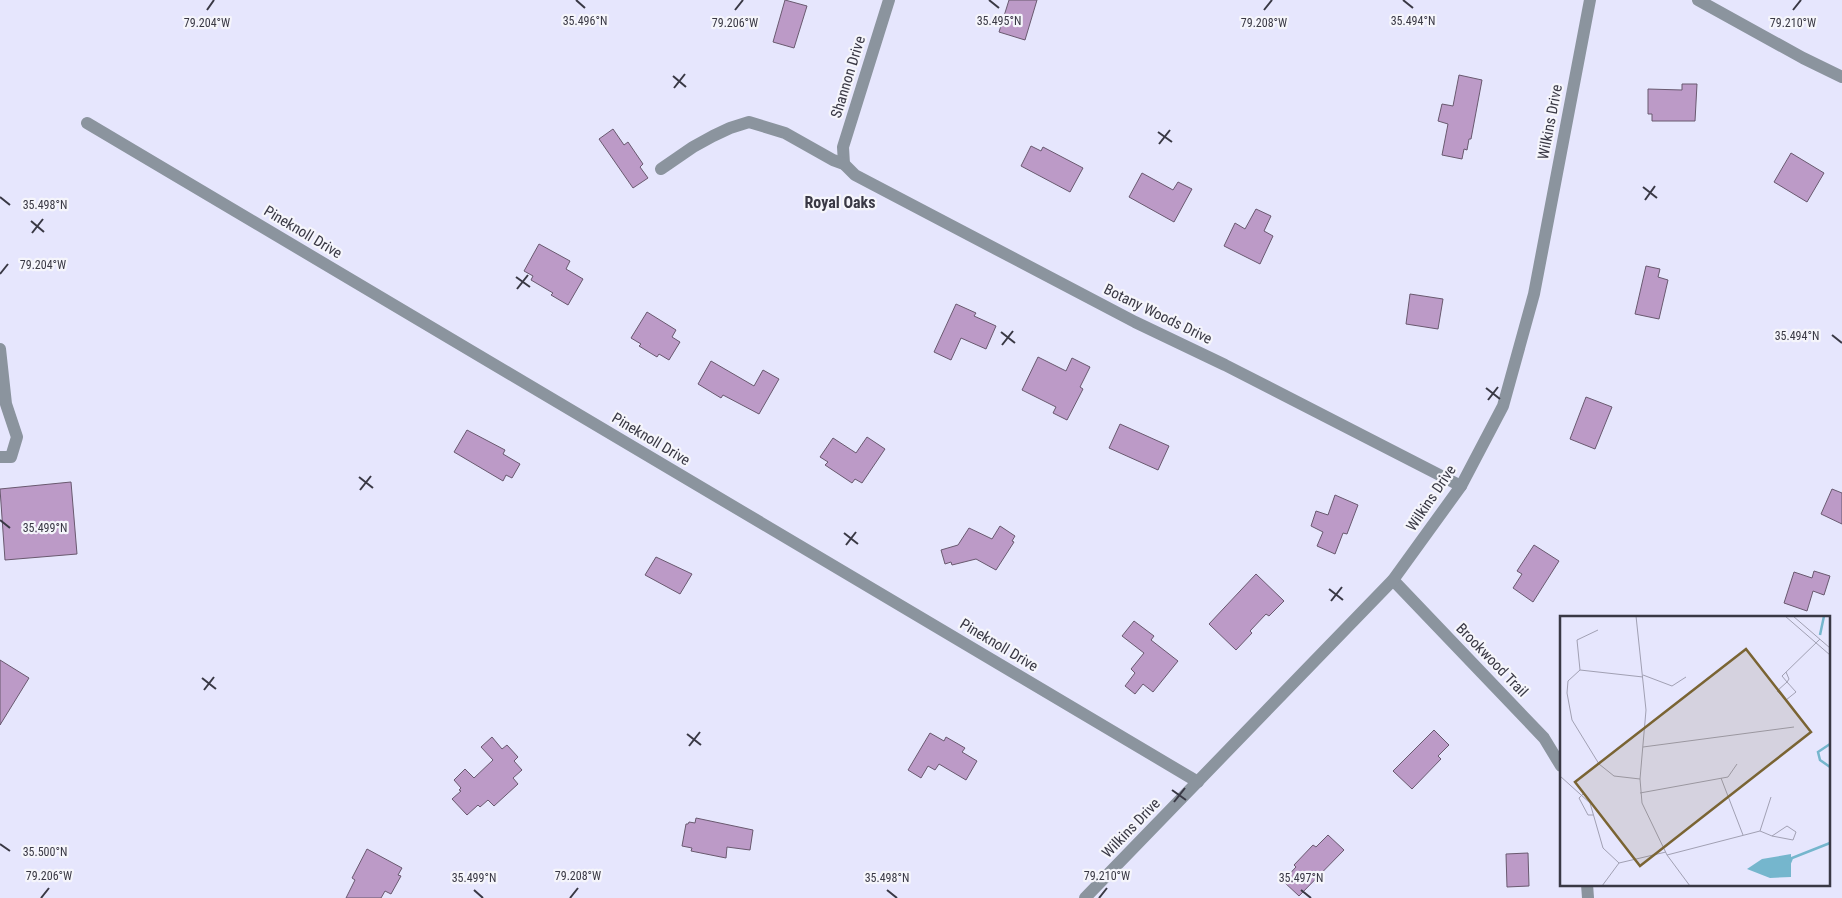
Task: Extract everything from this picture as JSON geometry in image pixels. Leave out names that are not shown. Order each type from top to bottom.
[{"type":"street","name":"Shannon Drive","points":[[844,164],[844,147],[889,0]]},
{"type":"street","name":"Wilkins Drive","points":[[1085,898],[1393,580],[1461,486],[1503,406],[1534,294],[1590,0]]},
{"type":"street","points":[[1698,0],[1803,58],[1842,77]]},
{"type":"street","name":"Botany Woods Drive","points":[[661,169],[713,136],[749,122],[785,133],[833,160],[844,164],[855,175],[1126,317],[1225,365],[1461,486]]},
{"type":"street","name":"Pineknoll Drive","points":[[88,123],[1198,782]]},
{"type":"street","points":[[0,349],[6,404],[17,437],[11,457],[0,457]]},
{"type":"street","name":"Brookwood Trail","points":[[1393,580],[1544,738],[1560,764]]},
{"type":"building","points":[[785,0],[807,6],[794,48],[773,42]]},
{"type":"building","points":[[1009,0],[1037,0],[1025,40],[999,32]]},
{"type":"building","points":[[1459,75],[1482,80],[1471,139],[1469,139],[1467,150],[1464,149],[1462,159],[1442,155],[1448,124],[1438,121],[1442,104],[1453,106]]},
{"type":"building","points":[[1682,84],[1697,84],[1695,121],[1652,121],[1652,114],[1648,114],[1648,89],[1682,90]]},
{"type":"building","points":[[613,129],[624,145],[628,142],[643,164],[640,167],[648,178],[633,188],[599,139]]},
{"type":"building","points":[[1031,146],[1041,151],[1043,147],[1083,168],[1070,192],[1021,166]]},
{"type":"building","points":[[1791,153],[1824,173],[1807,202],[1774,182]]},
{"type":"building","points":[[1142,173],[1173,190],[1178,182],[1192,189],[1174,222],[1129,197]]},
{"type":"building","points":[[1256,209],[1271,216],[1264,231],[1273,236],[1260,264],[1224,246],[1235,223],[1245,229]]},
{"type":"building","points":[[539,244],[570,261],[566,269],[583,279],[568,305],[551,295],[553,293],[531,280],[533,276],[524,271]]},
{"type":"building","points":[[1646,266],[1660,269],[1658,277],[1668,280],[1659,319],[1635,314]]},
{"type":"building","points":[[1410,294],[1443,299],[1438,329],[1406,324]]},
{"type":"building","points":[[956,304],[976,313],[974,316],[996,326],[986,349],[961,338],[951,360],[934,352]]},
{"type":"building","points":[[647,312],[676,330],[672,337],[680,342],[669,360],[659,354],[657,357],[639,346],[641,344],[631,338]]},
{"type":"building","points":[[1038,357],[1066,371],[1072,358],[1090,367],[1080,387],[1083,389],[1067,420],[1053,413],[1056,407],[1022,390]]},
{"type":"building","points":[[711,361],[754,386],[763,370],[779,379],[759,414],[723,395],[721,398],[698,384]]},
{"type":"building","points":[[1586,397],[1612,407],[1595,449],[1570,439]]},
{"type":"building","points":[[1120,424],[1169,446],[1158,470],[1109,448]]},
{"type":"building","points":[[467,430],[505,450],[503,454],[520,464],[512,478],[506,475],[503,481],[454,452]]},
{"type":"building","points":[[867,437],[885,449],[862,483],[855,479],[852,483],[825,465],[828,462],[820,457],[833,438],[856,453]]},
{"type":"building","points":[[71,482],[77,554],[5,560],[0,489]]},
{"type":"building","points":[[1832,489],[1842,493],[1842,524],[1821,514]]},
{"type":"building","points":[[1335,495],[1358,505],[1347,534],[1343,533],[1335,554],[1317,546],[1323,532],[1311,526],[1316,511],[1328,515]]},
{"type":"building","points":[[1000,526],[1015,536],[1012,541],[1014,542],[996,570],[976,559],[952,565],[951,562],[945,564],[941,550],[958,545],[969,528],[992,539]]},
{"type":"building","points":[[1534,545],[1559,561],[1533,602],[1513,588],[1522,574],[1517,571]]},
{"type":"building","points":[[656,557],[692,574],[680,594],[645,575]]},
{"type":"building","points":[[1814,571],[1830,576],[1824,595],[1813,591],[1807,611],[1784,603],[1794,572],[1812,578]]},
{"type":"building","points":[[1256,574],[1284,601],[1269,616],[1266,614],[1236,650],[1209,624]]},
{"type":"building","points":[[1134,621],[1154,636],[1151,640],[1178,661],[1153,692],[1143,684],[1135,694],[1125,686],[1135,673],[1131,669],[1144,653],[1122,636]]},
{"type":"building","points":[[0,660],[29,678],[0,725]]},
{"type":"building","points":[[1434,730],[1449,745],[1438,756],[1441,759],[1412,789],[1393,771]]},
{"type":"building","points":[[930,733],[944,741],[946,737],[965,748],[962,752],[977,761],[966,780],[939,764],[935,770],[928,766],[921,778],[908,770]]},
{"type":"building","points":[[492,737],[502,749],[507,745],[518,757],[514,761],[522,770],[513,778],[518,784],[494,806],[488,800],[480,807],[478,805],[467,815],[452,799],[461,791],[459,790],[461,788],[454,780],[465,769],[474,778],[493,760],[481,747]]},
{"type":"building","points":[[696,818],[753,830],[750,850],[727,847],[726,858],[691,851],[692,848],[682,846],[686,824],[689,822],[695,823]]},
{"type":"building","points":[[1328,835],[1344,850],[1299,896],[1283,881],[1296,867],[1294,865],[1313,845],[1316,847]]},
{"type":"building","points":[[367,849],[402,868],[398,875],[401,876],[391,894],[385,891],[381,898],[346,898],[355,880],[352,878]]},
{"type":"building","points":[[1528,853],[1529,886],[1507,887],[1506,854]]},
{"type":"district","name":"Royal Oaks","points":[[840,202]]}]
